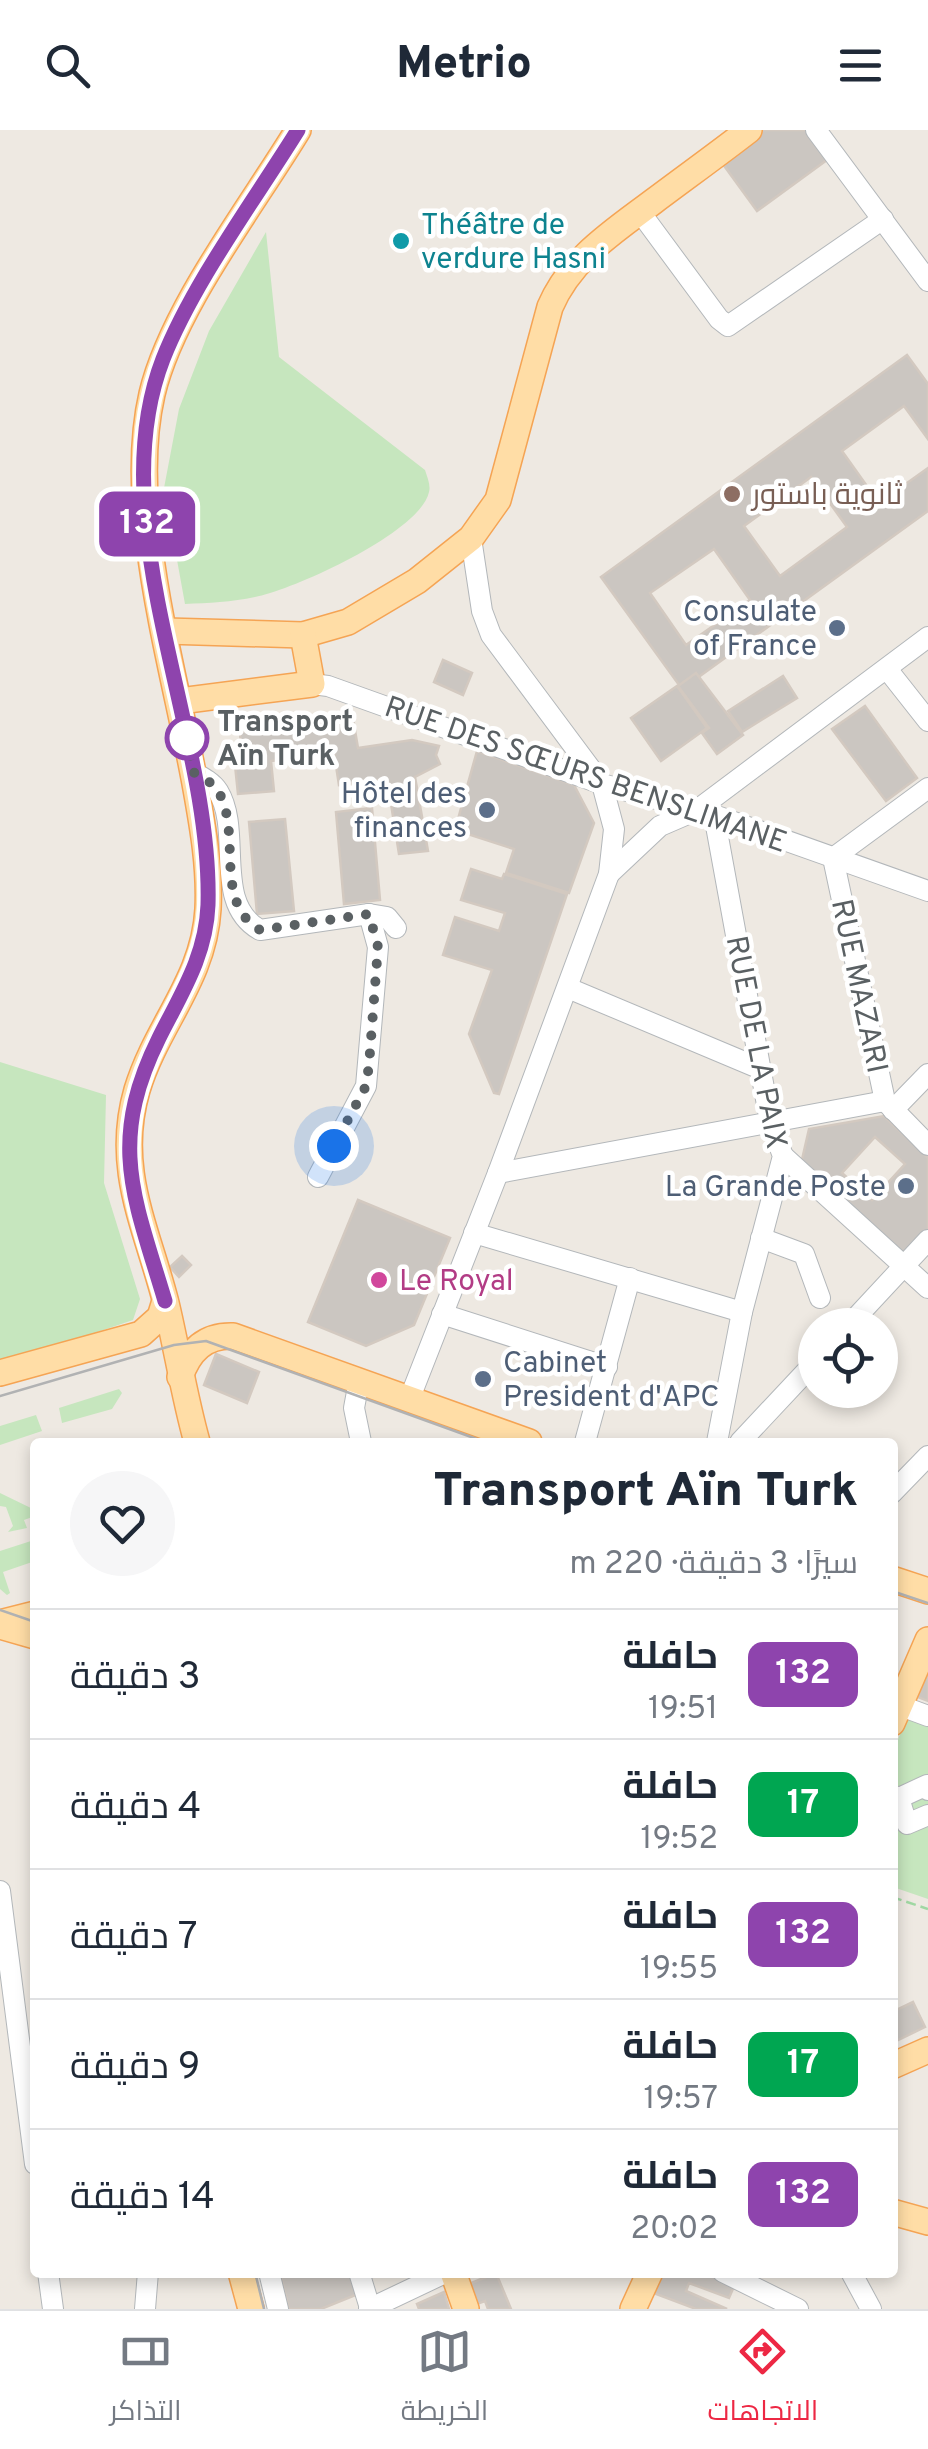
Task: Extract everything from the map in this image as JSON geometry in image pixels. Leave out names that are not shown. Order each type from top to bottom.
[{"type":"main road","points":[[196,1438],[165,1301],[130,1178],[128,1136],[137,1090],[146,1065],[191,982],[206,934],[206,844],[148,537],[144,455],[152,392],[163,358],[184,314],[298,130]]},
{"type":"main road","points":[[166,632],[304,635],[348,622],[380,605],[471,538],[498,500],[550,307],[560,285],[588,251],[750,130]]},
{"type":"main road","points":[[304,635],[312,684]]},
{"type":"main road","name":"RUE DES SŒURS BENSLIMANE","points":[[180,701],[312,684]]},
{"type":"main road","points":[[0,1373],[124,1340],[153,1326],[165,1301]]},
{"type":"main road","points":[[180,1377],[192,1352],[206,1341],[233,1336],[518,1438]]},
{"type":"main road","points":[[898,1581],[928,1591]]},
{"type":"main road","points":[[0,1625],[30,1616]]},
{"type":"main road","points":[[0,1625],[30,1634]]},
{"type":"main road","points":[[898,1712],[928,1640]]},
{"type":"main road","points":[[898,2063],[928,2050]]},
{"type":"main road","points":[[898,2214],[928,2222]]},
{"type":"main road","points":[[243,2278],[251,2309]]},
{"type":"main road","points":[[453,2278],[466,2309]]},
{"type":"main road","points":[[633,2309],[647,2278]]},
{"type":"street","points":[[816,130],[928,281]]},
{"type":"street","points":[[640,212],[728,326],[882,219]]},
{"type":"street","points":[[409,1400],[609,874],[614,829],[602,784],[490,635],[482,611],[471,538]]},
{"type":"street","points":[[609,874],[660,826],[706,812],[928,637]]},
{"type":"street","points":[[887,669],[928,722]]},
{"type":"street","name":"RUE DES SŒURS BENSLIMANE","points":[[312,684],[348,693],[602,784],[706,812],[928,891]]},
{"type":"street","points":[[193,772],[212,783],[225,808],[236,904],[250,924],[260,930],[369,914],[386,917],[396,928]]},
{"type":"street","points":[[833,858],[928,788]]},
{"type":"street","name":"RUE DE LA PAIX","points":[[706,812],[770,1121],[782,1156],[742,1312],[718,1438]]},
{"type":"street","name":"RUE MAZARI","points":[[833,858],[889,1106]]},
{"type":"street","points":[[318,1177],[366,1086],[378,947],[369,914]]},
{"type":"street","points":[[568,988],[761,1069]]},
{"type":"street","points":[[498,1173],[770,1121],[889,1106],[928,1074]]},
{"type":"street","points":[[889,1106],[928,1145]]},
{"type":"street","points":[[782,1156],[928,1288]]},
{"type":"street","points":[[474,1232],[742,1312]]},
{"type":"street","points":[[761,1238],[804,1254],[820,1298]]},
{"type":"street","points":[[865,1308],[928,1240]]},
{"type":"street","points":[[587,1438],[630,1278]]},
{"type":"street","points":[[442,1314],[607,1367]]},
{"type":"street","points":[[744,1438],[798,1380]]},
{"type":"street","points":[[359,1381],[354,1408],[360,1438]]},
{"type":"street","points":[[898,1487],[928,1456]]},
{"type":"street","points":[[898,1714],[928,1716]]},
{"type":"street","points":[[898,1796],[926,1785],[928,1790]]},
{"type":"street","points":[[898,1802],[908,1824],[928,1814]]},
{"type":"street","points":[[0,1891],[30,2127]]},
{"type":"street","points":[[49,2278],[53,2309]]},
{"type":"street","points":[[146,2309],[148,2278]]},
{"type":"street","points":[[270,2278],[278,2309]]},
{"type":"street","points":[[362,2278],[370,2309],[437,2278]]},
{"type":"street","points":[[731,2278],[755,2300],[798,2309]]},
{"type":"street","points":[[854,2278],[871,2309]]},
{"type":"path","points":[[898,1899],[928,1909]]},
{"type":"green space","points":[[266,232],[279,357],[425,470],[429,492],[421,508],[404,524],[325,571],[255,597],[185,604],[164,488],[179,409],[209,331]]},
{"type":"green space","points":[[0,1062],[106,1095],[104,1183],[140,1299],[133,1320],[0,1365]]},
{"type":"green space","points":[[119,1389],[122,1393],[112,1409],[62,1423],[59,1408]]},
{"type":"green space","points":[[36,1415],[42,1431],[0,1445],[0,1426]]},
{"type":"green space","points":[[0,1493],[30,1508],[30,1518],[24,1520],[27,1528],[8,1532],[13,1526],[6,1507],[0,1506]]},
{"type":"green space","points":[[30,1541],[30,1563],[3,1572],[10,1593],[7,1595],[0,1589],[0,1551]]},
{"type":"green space","points":[[907,1718],[928,1725],[928,1899],[898,1889],[898,1739]]},
{"type":"building","points":[[752,130],[806,130],[827,160],[757,211],[717,156]]},
{"type":"building","points":[[907,355],[928,384],[928,439],[904,406],[842,451],[879,503],[928,468],[928,511],[682,689],[601,577]],"holes":[[[811,477],[847,527],[780,576],[744,526]],[[714,549],[750,600],[686,645],[650,593]]]},
{"type":"building","points":[[443,660],[472,673],[463,695],[434,682]]},
{"type":"building","points":[[696,673],[743,735],[717,754],[702,733],[709,728],[678,686]]},
{"type":"building","points":[[783,676],[797,698],[742,732],[728,711]]},
{"type":"building","points":[[677,686],[707,728],[661,761],[631,718]]},
{"type":"building","points":[[865,706],[917,778],[886,801],[832,729]]},
{"type":"building","points":[[353,719],[358,748],[412,740],[439,746],[436,755],[440,764],[415,777],[428,851],[399,854],[387,779],[339,785],[334,753],[271,761],[274,791],[238,794],[235,765],[242,764],[240,732]]},
{"type":"building","points":[[477,751],[574,785],[594,823],[569,893],[506,873],[514,849],[455,830]]},
{"type":"building","points":[[372,808],[380,900],[344,904],[336,812]]},
{"type":"building","points":[[285,819],[294,911],[257,914],[249,822]]},
{"type":"building","points":[[471,869],[502,879],[504,874],[567,894],[499,1094],[494,1093],[469,1034],[492,970],[443,955],[455,917],[499,931],[505,913],[461,900]]},
{"type":"building","name":"La Grande Poste","points":[[884,1116],[928,1158],[928,1229],[902,1257],[801,1164],[809,1129]],"holes":[[[875,1137],[905,1164],[872,1200],[842,1173]]]},
{"type":"building","name":"Le Royal","points":[[358,1200],[450,1238],[414,1325],[366,1346],[308,1322]]},
{"type":"building","points":[[182,1256],[191,1265],[179,1277],[170,1267]]},
{"type":"building","points":[[216,1354],[259,1372],[247,1403],[204,1385]]},
{"type":"building","points":[[928,1651],[928,1701],[910,1694]]},
{"type":"building","points":[[913,2002],[925,2027],[898,2040],[898,2009]]},
{"type":"building","points":[[281,2278],[353,2278],[358,2294],[321,2309],[289,2309]]},
{"type":"building","points":[[498,2278],[511,2309],[488,2309],[485,2301],[477,2304],[469,2284]]},
{"type":"building","points":[[657,2278],[720,2278],[735,2284],[729,2298],[689,2283],[686,2291],[727,2309],[696,2309],[651,2292]]},
{"type":"building","points":[[444,2292],[449,2309],[419,2309],[417,2304]]},
{"type":"tram line","points":[[0,1396],[174,1345],[206,1341],[474,1438]]},
{"type":"tram line","points":[[898,1593],[928,1603]]},
{"type":"tram line","points":[[0,1610],[30,1620]]},
{"type":"tram line","points":[[256,2278],[264,2309]]},
{"type":"bus line","name":"132","points":[[165,1301],[130,1178],[128,1136],[146,1065],[191,982],[200,956],[206,934],[208,878],[200,808],[148,537],[144,455],[152,392],[163,358],[184,314],[298,130]]},
{"type":"place","name":"Théâtre de verdure Hasni","points":[[401,241]]},
{"type":"place","name":"ثانوية باستور","points":[[732,494]]},
{"type":"place","name":"Consulate of France","points":[[837,628]]},
{"type":"place","name":"Transport Aïn Turk","points":[[187,738]]},
{"type":"place","name":"Hôtel des finances","points":[[487,810]]},
{"type":"place","name":"La Grande Poste","points":[[906,1186]]},
{"type":"place","name":"Le Royal","points":[[379,1280]]},
{"type":"place","name":"Cabinet President d'APC","points":[[483,1379]]},
{"type":"route","points":[[187,738],[193,772],[212,783],[225,808],[236,904],[250,924],[260,930],[369,914],[378,947],[366,1086],[334,1146]]}]
